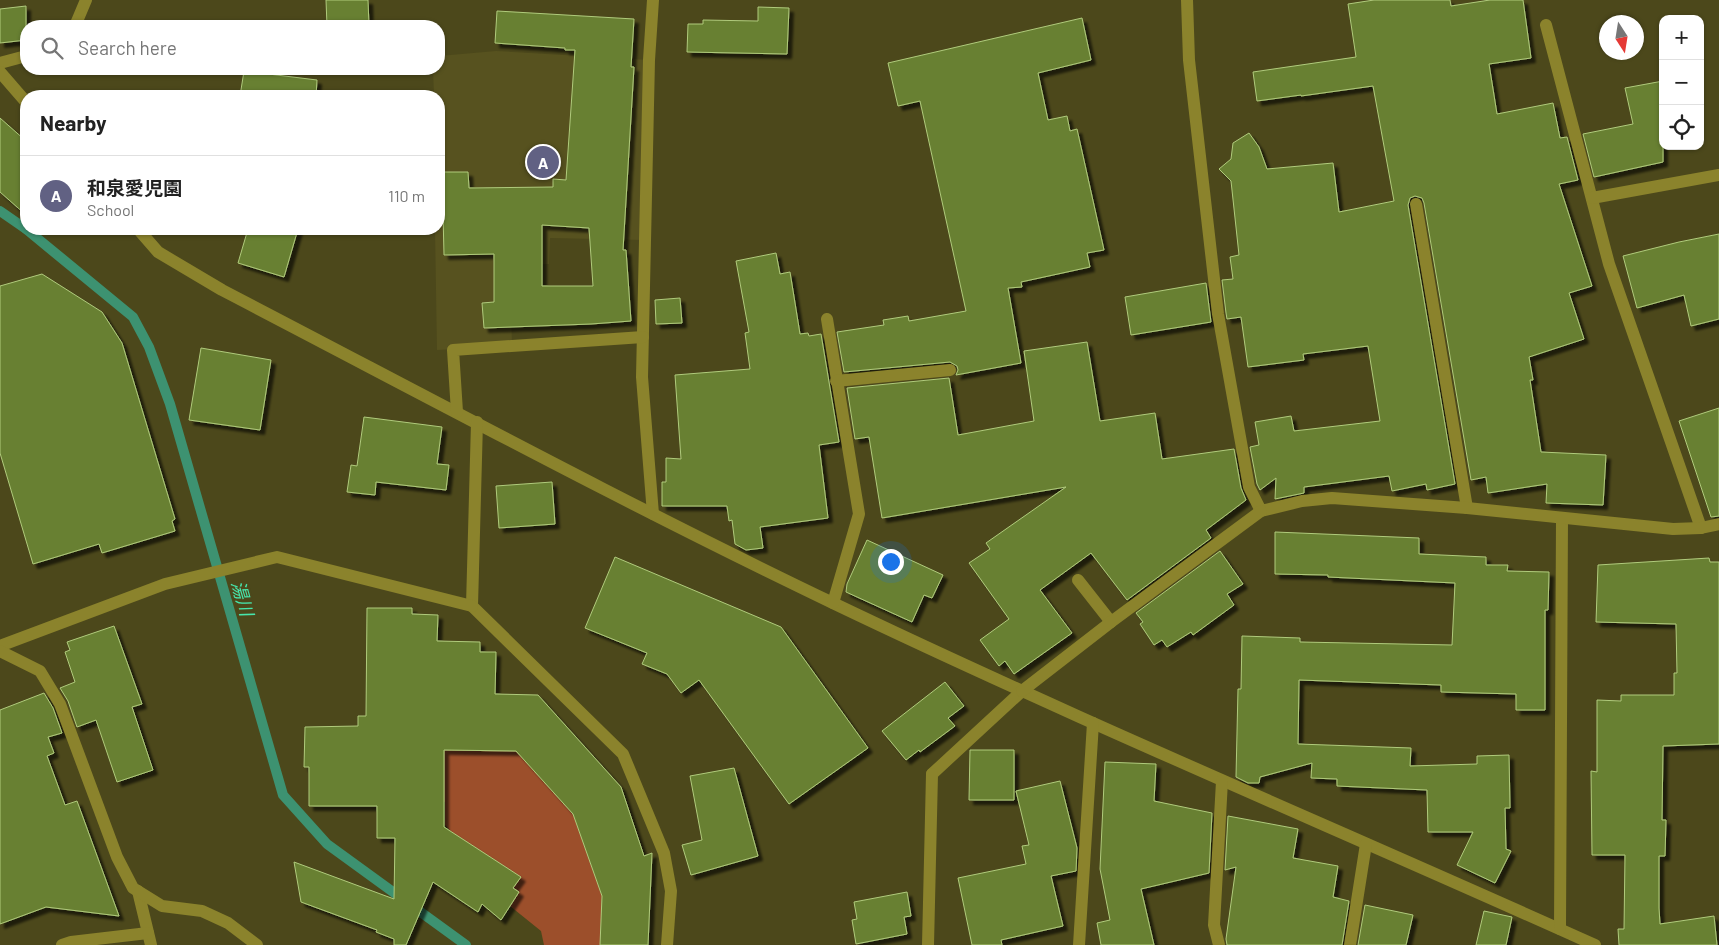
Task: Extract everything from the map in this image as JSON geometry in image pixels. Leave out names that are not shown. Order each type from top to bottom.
[{"type":"street","points":[[78,20],[86,0]]},
{"type":"street","points":[[653,0],[649,60],[642,377],[653,514]]},
{"type":"street","points":[[1188,0],[1189,60],[1218,314],[1249,487],[1261,511]]},
{"type":"street","points":[[1546,25],[1609,264],[1701,528]]},
{"type":"street","points":[[0,63],[20,58]]},
{"type":"street","points":[[0,72],[20,95]]},
{"type":"street","points":[[1592,198],[1719,175]]},
{"type":"street","points":[[1416,204],[1468,508]]},
{"type":"street","points":[[143,235],[158,252],[222,290],[653,514],[833,603],[1093,723],[1596,945]]},
{"type":"street","points":[[826,318],[859,514],[833,603]]},
{"type":"street","points":[[458,412],[453,350],[643,337]]},
{"type":"street","points":[[836,381],[950,370]]},
{"type":"street","points":[[472,606],[477,422]]},
{"type":"street","points":[[928,945],[932,774],[1022,691],[1261,511],[1302,501],[1332,498],[1468,508],[1673,529],[1701,528],[1719,524]]},
{"type":"street","points":[[1560,929],[1562,518]]},
{"type":"street","points":[[0,646],[166,584],[276,557],[472,606],[623,754],[664,853],[670,891],[667,945]]},
{"type":"street","points":[[1078,580],[1112,622]]},
{"type":"street","points":[[0,651],[40,671],[60,704],[117,857],[134,888],[162,906],[202,911],[228,922],[257,945]]},
{"type":"street","points":[[1079,945],[1093,723]]},
{"type":"street","points":[[1219,945],[1214,925],[1222,780]]},
{"type":"street","points":[[1350,945],[1366,844]]},
{"type":"street","points":[[62,945],[71,942],[149,939],[138,891]]},
{"type":"shaded area","points":[[496,51],[649,60],[644,240],[550,238],[549,264],[510,265],[512,346],[437,350],[435,235],[445,235],[445,90],[434,90],[433,75],[445,75],[445,55]]},
{"type":"shaded area","points":[[440,725],[464,750],[523,751],[522,758],[573,814],[602,896],[600,945],[544,945],[541,931],[510,906],[519,892],[513,888],[520,877],[465,841],[463,844],[445,825],[445,802],[438,801],[444,781],[444,759]]},
{"type":"building","points":[[326,0],[368,0],[369,20],[327,20]]},
{"type":"building","points":[[1374,0],[1450,0],[1451,6],[1490,0],[1523,0],[1531,58],[1489,64],[1497,114],[1553,103],[1560,138],[1567,137],[1578,180],[1559,184],[1592,286],[1569,293],[1584,339],[1529,357],[1533,380],[1530,380],[1541,452],[1606,455],[1603,505],[1546,503],[1547,484],[1488,493],[1486,477],[1471,480],[1424,203],[1422,198],[1415,196],[1410,198],[1408,205],[1455,484],[1427,490],[1426,484],[1392,491],[1389,476],[1304,487],[1304,493],[1275,499],[1276,478],[1260,490],[1257,484],[1250,447],[1259,445],[1255,422],[1291,416],[1294,431],[1380,421],[1368,346],[1303,354],[1304,360],[1248,367],[1241,317],[1227,319],[1226,313],[1222,280],[1233,279],[1230,257],[1239,255],[1231,181],[1219,169],[1231,159],[1233,143],[1249,133],[1259,147],[1267,169],[1333,163],[1339,212],[1394,201],[1373,86],[1257,101],[1253,72],[1356,57],[1348,4]]},
{"type":"building","points":[[26,6],[26,20],[20,20],[20,41],[0,43],[0,9]]},
{"type":"building","points":[[758,7],[789,8],[787,54],[687,52],[688,24],[703,24],[703,20],[758,21]]},
{"type":"building","points":[[497,11],[634,19],[631,67],[634,67],[623,250],[626,250],[631,321],[484,328],[482,303],[494,302],[494,254],[444,255],[445,172],[468,172],[469,188],[553,187],[553,179],[566,180],[575,50],[565,50],[565,48],[495,43]],"holes":[[[542,225],[589,228],[593,286],[542,286]]]},
{"type":"building","points":[[1082,18],[1091,60],[1038,73],[1048,120],[1067,116],[1070,131],[1077,129],[1104,250],[1087,253],[1090,267],[1021,282],[1022,287],[1008,288],[1021,363],[956,375],[957,366],[950,362],[844,372],[837,332],[884,325],[883,320],[908,316],[909,321],[966,311],[920,101],[898,106],[888,63]]},
{"type":"building","points":[[243,75],[276,75],[317,80],[316,90],[241,90]]},
{"type":"building","points":[[1659,82],[1659,150],[1663,150],[1663,162],[1594,177],[1583,134],[1633,124],[1625,88]]},
{"type":"building","points":[[0,118],[20,136],[20,210],[0,192]]},
{"type":"building","points":[[1719,234],[1719,319],[1691,326],[1684,295],[1637,308],[1623,256]]},
{"type":"building","points":[[246,235],[296,235],[284,277],[238,263]]},
{"type":"building","points":[[776,253],[780,274],[790,272],[800,334],[808,333],[809,336],[821,334],[839,442],[819,445],[828,518],[760,527],[763,548],[746,550],[735,544],[732,520],[729,521],[727,506],[662,506],[662,482],[666,482],[666,458],[681,459],[675,375],[750,369],[745,333],[749,332],[736,261]]},
{"type":"building","points":[[42,274],[102,312],[122,343],[175,519],[172,521],[175,531],[102,553],[99,544],[33,564],[0,453],[0,286]]},
{"type":"building","points":[[1206,283],[1211,322],[1131,335],[1125,297]]},
{"type":"building","points":[[680,298],[682,323],[656,324],[655,300]]},
{"type":"building","points":[[1087,342],[1100,421],[1155,413],[1162,459],[1234,449],[1241,488],[1246,500],[1206,530],[1211,538],[1127,600],[1091,553],[1040,590],[1072,633],[1014,674],[1005,661],[999,666],[980,640],[1009,619],[969,563],[990,549],[986,543],[1066,487],[882,518],[869,437],[855,439],[847,388],[949,378],[958,435],[1034,421],[1024,351]]},
{"type":"building","points":[[201,348],[271,360],[260,430],[189,420]]},
{"type":"building","points":[[1719,408],[1719,516],[1711,517],[1679,421]]},
{"type":"building","points":[[364,417],[442,427],[437,464],[449,465],[446,490],[376,482],[375,495],[347,492],[351,465],[357,466]]},
{"type":"building","points":[[552,482],[555,524],[499,528],[496,486]]},
{"type":"building","points":[[1275,532],[1419,538],[1419,554],[1486,557],[1486,565],[1508,565],[1507,571],[1549,572],[1548,610],[1545,610],[1545,710],[1516,710],[1516,694],[1441,692],[1441,685],[1299,680],[1298,744],[1411,748],[1410,766],[1477,764],[1477,756],[1509,755],[1510,808],[1505,808],[1506,849],[1511,851],[1495,883],[1457,865],[1473,832],[1428,832],[1427,790],[1337,786],[1337,779],[1311,778],[1312,763],[1260,777],[1259,783],[1248,783],[1236,777],[1238,689],[1241,689],[1242,636],[1300,638],[1300,642],[1452,645],[1455,583],[1328,577],[1328,575],[1275,574]]},
{"type":"building","points":[[867,540],[943,575],[932,598],[924,595],[912,622],[846,592],[847,584]]},
{"type":"building","points":[[1220,551],[1243,584],[1227,594],[1234,605],[1193,635],[1191,632],[1167,647],[1162,640],[1154,645],[1140,624],[1143,622],[1136,613]]},
{"type":"building","points":[[615,557],[781,627],[868,748],[789,804],[699,680],[681,693],[667,674],[642,664],[647,653],[585,628]]},
{"type":"building","points":[[1709,558],[1710,562],[1719,562],[1719,744],[1663,746],[1662,820],[1666,820],[1665,856],[1659,856],[1659,908],[1660,924],[1714,916],[1717,945],[1619,945],[1618,929],[1624,929],[1625,855],[1592,855],[1591,771],[1597,772],[1597,700],[1621,701],[1621,695],[1674,695],[1674,673],[1677,673],[1676,624],[1596,622],[1598,565]]},
{"type":"building","points":[[367,608],[412,608],[412,614],[438,615],[437,641],[480,642],[480,652],[496,652],[495,694],[538,695],[621,787],[644,856],[652,853],[648,945],[600,945],[602,896],[573,814],[516,751],[444,750],[444,827],[521,877],[513,888],[519,892],[501,920],[482,904],[478,912],[433,882],[406,945],[394,945],[394,939],[376,932],[377,930],[301,902],[294,862],[394,899],[395,838],[377,838],[377,806],[309,806],[309,767],[304,767],[305,727],[358,726],[358,716],[366,716]]},
{"type":"building","points":[[114,626],[142,704],[132,707],[153,770],[117,782],[96,720],[77,727],[68,701],[60,688],[75,682],[65,652],[70,650],[67,642]]},
{"type":"building","points":[[945,682],[964,706],[948,718],[955,726],[906,760],[882,731]]},
{"type":"building","points":[[44,693],[53,708],[62,733],[48,737],[54,753],[47,756],[65,805],[77,801],[119,916],[46,907],[0,924],[0,710]]},
{"type":"building","points":[[970,750],[1014,750],[1014,800],[969,800]]},
{"type":"building","points":[[1105,762],[1156,764],[1154,801],[1212,813],[1209,873],[1141,889],[1154,945],[1101,945],[1097,923],[1110,920],[1100,869]]},
{"type":"building","points":[[734,768],[758,856],[691,875],[682,845],[702,840],[690,776]]},
{"type":"building","points":[[1060,781],[1077,848],[1076,871],[1051,876],[1063,926],[1001,940],[1002,945],[972,945],[958,878],[1026,864],[1022,846],[1029,845],[1016,791]]},
{"type":"building","points":[[1228,816],[1298,829],[1293,858],[1338,866],[1333,897],[1349,901],[1342,945],[1227,945],[1226,939],[1236,867],[1225,870]]},
{"type":"building","points":[[907,892],[911,916],[904,917],[907,934],[856,944],[852,920],[857,919],[854,902]]},
{"type":"building","points":[[1365,905],[1413,915],[1406,945],[1358,945]]},
{"type":"building","points":[[1484,911],[1512,917],[1506,945],[1476,945]]},
{"type":"waterway","name":"湯川","points":[[0,211],[20,225]]},
{"type":"waterway","name":"湯川","points":[[33,235],[133,317],[149,347],[170,404],[283,795],[327,844],[466,945]]},
{"type":"place","name":"和泉愛児園","points":[[543,162]]}]
